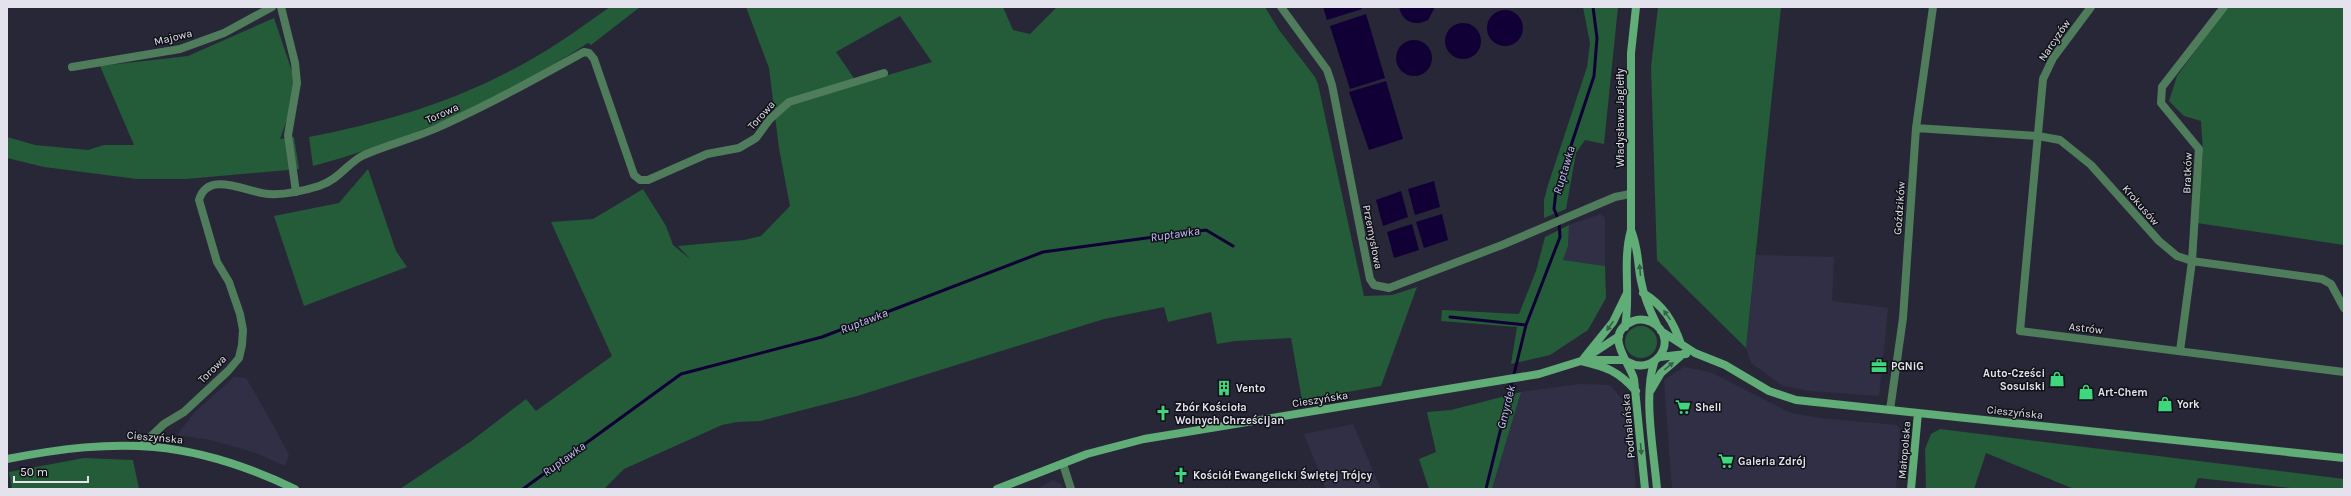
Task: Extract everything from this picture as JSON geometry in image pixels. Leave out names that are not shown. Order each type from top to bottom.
[{"type":"main road","name":"Władysława Jagiełły","points":[[1625,327],[1628,291],[1626,246],[1631,230],[1631,53],[1636,7]]},
{"type":"main road","name":"Władysława Jagiełły","points":[[1631,230],[1638,247],[1644,293],[1659,328]]},
{"type":"main road","points":[[1628,291],[1613,322],[1581,361],[1613,370],[1626,380],[1636,392]]},
{"type":"main road","points":[[1644,293],[1660,306],[1670,317],[1681,344]]},
{"type":"main road","points":[[1640,320],[1659,328],[1664,344],[1660,357],[1654,363],[1639,366],[1627,361],[1619,349],[1619,336],[1625,327],[1640,320]]},
{"type":"main road","name":"Cieszyńska","points":[[1659,328],[1695,353],[1725,365],[1769,391],[1784,397],[1890,410],[2344,458]]},
{"type":"main road","name":"Cieszyńska","points":[[1581,361],[1619,336]]},
{"type":"main road","name":"Cieszyńska","points":[[1660,357],[1695,353]]},
{"type":"main road","points":[[1651,390],[1661,373],[1683,354]]},
{"type":"main road","name":"Cieszyńska","points":[[997,489],[1118,444],[1530,376],[1581,361],[1627,361]]},
{"type":"main road","name":"Podhalańska","points":[[1627,361],[1636,392],[1645,489]]},
{"type":"main road","name":"Podhalańska","points":[[1654,363],[1649,376],[1651,390],[1651,424],[1657,489]]},
{"type":"main road","name":"Małopolska","points":[[1911,489],[1918,413]]},
{"type":"main road","name":"Cieszyńska","points":[[7,459],[73,447],[142,445],[176,448],[211,456],[249,469],[295,489]]},
{"type":"street","name":"Majowa","points":[[72,67],[180,49],[224,33],[272,7]]},
{"type":"street","points":[[281,7],[295,63],[297,83],[288,135],[296,192]]},
{"type":"street","name":"Przemysłowa","points":[[1281,7],[1327,70],[1336,106],[1370,279],[1374,285],[1389,288],[1502,245],[1615,197],[1630,194]]},
{"type":"street","name":"Goździków","points":[[1890,410],[1903,318],[1916,128],[1933,7]]},
{"type":"street","name":"Narcyzów","points":[[2038,136],[2043,79],[2053,58],[2091,7]]},
{"type":"street","name":"Bratków","points":[[2180,351],[2192,261],[2200,149],[2161,103],[2162,87],[2224,7]]},
{"type":"street","name":"Torowa","points":[[142,445],[164,424],[184,412],[228,371],[239,358],[243,330],[240,314],[229,282],[214,255],[199,200],[201,194],[208,186],[224,184],[268,194],[296,192],[330,182],[363,156],[440,127],[507,94],[584,52],[589,53],[594,59],[634,175],[640,180],[648,180],[707,154],[739,148],[756,138],[770,119],[788,102],[884,73]]},
{"type":"street","name":"Krokusów","points":[[1916,128],[2038,136],[2060,140],[2091,165],[2159,241],[2177,256],[2192,261],[2322,279],[2334,288],[2344,308]]},
{"type":"street","name":"Astrów","points":[[2038,136],[2020,331],[2344,372]]},
{"type":"street","points":[[1063,464],[1071,489]]},
{"type":"shaded area","points":[[1323,7],[1362,7],[1362,9],[1327,20]]},
{"type":"shaded area","points":[[1399,7],[1435,7],[1428,20],[1414,23],[1406,20]]},
{"type":"shaded area","points":[[1505,10],[1518,15],[1523,28],[1518,41],[1505,46],[1492,41],[1487,28],[1492,15]]},
{"type":"shaded area","points":[[1366,14],[1385,78],[1350,89],[1330,26]]},
{"type":"shaded area","points":[[1463,23],[1476,28],[1481,41],[1476,54],[1463,59],[1450,54],[1445,41],[1450,28]]},
{"type":"shaded area","points":[[1414,40],[1427,45],[1432,58],[1427,71],[1414,76],[1401,71],[1396,58],[1401,45]]},
{"type":"shaded area","points":[[1386,81],[1403,139],[1369,150],[1349,92]]},
{"type":"shaded area","points":[[1434,181],[1440,207],[1415,215],[1408,189]]},
{"type":"shaded area","points":[[1401,191],[1408,217],[1383,226],[1376,200]]},
{"type":"shaded area","points":[[1442,214],[1448,240],[1424,248],[1416,222]]},
{"type":"shaded area","points":[[1601,214],[1605,218],[1605,266],[1563,260],[1568,246],[1569,225]]},
{"type":"shaded area","points":[[1412,224],[1419,250],[1394,258],[1387,232]]},
{"type":"shaded area","points":[[1756,255],[1834,257],[1832,301],[1888,308],[1879,396],[1810,391],[1783,386],[1751,363],[1746,348]]},
{"type":"shaded area","points":[[1684,367],[1710,372],[1791,413],[1820,418],[1897,425],[1900,430],[1896,489],[1672,489],[1664,380]]},
{"type":"shaded area","points":[[234,377],[246,378],[276,430],[289,455],[285,466],[256,453],[211,440],[177,435],[194,413]]},
{"type":"shaded area","points":[[1580,384],[1610,385],[1629,408],[1636,489],[1492,489],[1521,392]]},
{"type":"shaded area","points":[[1353,424],[1381,489],[1326,489],[1304,434]]},
{"type":"shaded area","points":[[1053,480],[1062,485],[1063,489],[1037,489]]},
{"type":"green space","points":[[610,7],[640,7],[591,45],[588,43],[523,82],[490,99],[386,144],[313,166],[309,137],[383,120],[456,96],[516,68],[544,52]]},
{"type":"green space","points":[[746,7],[1003,7],[1013,30],[1030,34],[1057,7],[1265,7],[1279,30],[1315,77],[1318,84],[1364,296],[1392,295],[1417,287],[1381,386],[1302,400],[1291,338],[1235,341],[1217,344],[1211,312],[1168,322],[1164,307],[1104,319],[857,396],[760,421],[737,422],[722,425],[624,469],[604,489],[400,489],[470,442],[526,399],[536,411],[612,356],[551,222],[593,219],[643,189],[666,226],[673,245],[690,259],[678,246],[744,240],[761,236],[790,206],[779,148],[769,68]],"holes":[[[900,16],[932,62],[858,84],[836,52]]]},
{"type":"green space","points":[[1583,7],[1618,7],[1604,144],[1585,140],[1576,153],[1566,209],[1544,218],[1544,200],[1548,185],[1587,67],[1590,43]]},
{"type":"green space","points":[[1658,7],[1781,7],[1746,348],[1657,260],[1651,67]]},
{"type":"green space","points":[[2227,7],[2344,7],[2344,245],[2197,223],[2203,152],[2201,121],[2184,116],[2169,101],[2177,76]]},
{"type":"green space","points":[[274,18],[298,89],[280,139],[294,137],[299,169],[186,179],[137,179],[44,167],[7,158],[7,137],[35,145],[88,150],[104,145],[134,145],[100,66],[188,56]]},
{"type":"green space","points":[[368,169],[396,251],[407,267],[304,306],[274,216],[339,203]]},
{"type":"green space","points":[[1569,225],[1568,246],[1563,260],[1605,266],[1606,298],[1588,330],[1550,355],[1511,364],[1517,327],[1441,321],[1442,310],[1519,314],[1536,271],[1545,237]]},
{"type":"green space","points":[[1638,326],[1644,326],[1653,330],[1657,342],[1653,354],[1644,358],[1638,358],[1629,354],[1625,345],[1625,339],[1629,330]]},
{"type":"green space","points":[[1521,392],[1492,489],[1429,489],[1419,459],[1436,452],[1427,412],[1451,410]]},
{"type":"green space","points":[[1940,429],[2344,479],[2344,489],[2300,489],[2198,478],[2194,489],[2074,489],[1986,453],[1974,489],[1926,489],[1925,449],[1931,434]]},
{"type":"green space","points":[[84,458],[133,460],[139,489],[12,489],[9,472]]},
{"type":"waterway","name":"Ruptawka","points":[[1486,489],[1526,325],[1560,237],[1559,221],[1554,209],[1556,191],[1594,76],[1597,38],[1593,7]]},
{"type":"waterway","name":"Ruptawka","points":[[523,489],[681,374],[822,337],[1043,252],[1206,230],[1233,246]]},
{"type":"waterway","name":"Ruptawka","points":[[1450,317],[1526,325]]},
{"type":"place","name":"PGNiG","points":[[1879,366]]},
{"type":"place","name":"Auto-Cześci Sosulski","points":[[2057,379]]},
{"type":"place","name":"Vento","points":[[1224,388]]},
{"type":"place","name":"Art-Chem","points":[[2086,392]]},
{"type":"place","name":"York","points":[[2165,404]]},
{"type":"place","name":"Shell","points":[[1683,407]]},
{"type":"place","name":"Zbór Kościoła Wolnych Chrześcijan","points":[[1163,413]]},
{"type":"place","name":"Galeria Zdrój","points":[[1726,461]]},
{"type":"place","name":"Kościół Ewangelicki Świętej Trójcy","points":[[1181,475]]},
{"type":"water label","name":"Gmyrdek","points":[[1506,407]]}]
